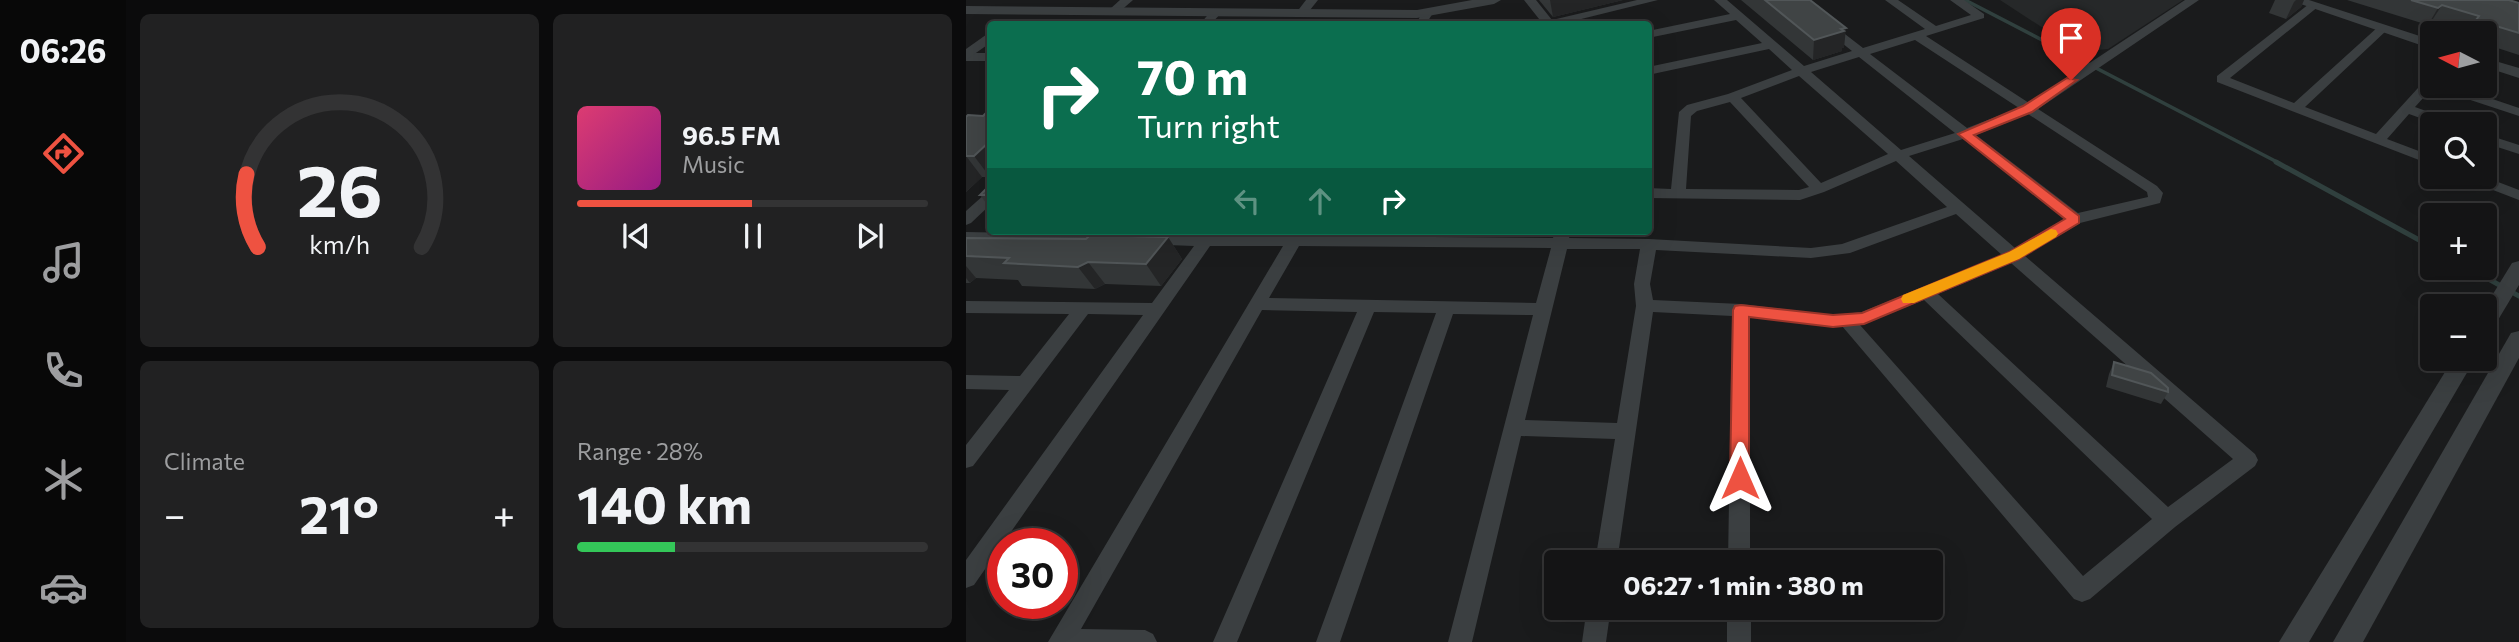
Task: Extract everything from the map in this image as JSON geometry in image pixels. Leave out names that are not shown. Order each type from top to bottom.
[{"type":"street","points":[[1000,21],[1037,0]]},
{"type":"street","points":[[1114,11],[1127,0]]},
{"type":"street","points":[[1302,13],[1312,0]]},
{"type":"street","points":[[966,10],[1021,7],[1302,13],[1424,19],[1494,0]]},
{"type":"street","points":[[1530,0],[1547,21]]},
{"type":"street","points":[[1562,21],[1652,0]]},
{"type":"street","points":[[1720,0],[2248,460],[2167,520],[2082,591],[1847,321]]},
{"type":"street","points":[[1794,0],[2074,219]]},
{"type":"street","points":[[1891,0],[1934,30]]},
{"type":"street","points":[[1678,194],[1684,115],[1692,108],[1980,16],[1956,0]]},
{"type":"street","points":[[1652,193],[1800,195],[1819,189],[1898,155],[1965,134],[2028,109],[2193,0]]},
{"type":"street","points":[[2296,0],[2318,2],[2420,33]]},
{"type":"street","points":[[2318,2],[2420,41]]},
{"type":"street","points":[[2318,2],[2221,79],[2420,156]]},
{"type":"street","points":[[1008,21],[1021,7]]},
{"type":"street","points":[[1208,21],[1216,12]]},
{"type":"street","points":[[1652,34],[1739,16]]},
{"type":"street","points":[[2297,107],[2383,28]]},
{"type":"street","points":[[968,51],[987,32]]},
{"type":"street","points":[[1645,306],[1741,310],[1847,321],[1864,318],[2014,256],[2074,219],[2155,200],[2156,194],[1917,36]]},
{"type":"street","points":[[968,51],[987,38]]},
{"type":"street","points":[[1652,70],[1772,45]]},
{"type":"street","points":[[968,51],[987,56]]},
{"type":"street","points":[[2497,58],[2519,65]]},
{"type":"street","points":[[2497,66],[2519,73]]},
{"type":"street","points":[[2378,140],[2420,96]]},
{"type":"street","points":[[1733,97],[1819,189]]},
{"type":"street","points":[[2478,98],[2519,112]]},
{"type":"street","points":[[2407,109],[2420,114]]},
{"type":"street","points":[[2497,142],[2519,150]]},
{"type":"street","points":[[2497,187],[2519,195]]},
{"type":"street","points":[[966,219],[987,200]]},
{"type":"street","points":[[1125,240],[1209,236],[1562,237],[1649,244],[1830,252],[1959,208]]},
{"type":"street","points":[[966,578],[1209,236]]},
{"type":"street","points":[[966,237],[1099,239]]},
{"type":"street","points":[[1145,642],[1060,641],[1297,237]]},
{"type":"street","points":[[1460,642],[1562,237]]},
{"type":"street","points":[[1608,550],[1645,306],[1642,284],[1649,244]]},
{"type":"street","points":[[2497,304],[2518,270]]},
{"type":"street","points":[[1926,292],[2167,520]]},
{"type":"street","points":[[1258,304],[1544,309]]},
{"type":"street","points":[[1226,642],[1368,306]]},
{"type":"street","points":[[966,307],[1157,309]]},
{"type":"street","points":[[1328,642],[1447,307]]},
{"type":"street","points":[[966,460],[1083,308]]},
{"type":"street","points":[[1739,550],[1741,310]]},
{"type":"street","points":[[2347,642],[2519,339]]},
{"type":"street","points":[[2293,642],[2457,371]]},
{"type":"street","points":[[966,382],[1024,383]]},
{"type":"street","points":[[1514,429],[1626,431]]},
{"type":"street","points":[[1594,642],[1597,620]]},
{"type":"street","points":[[1739,620],[1739,642]]},
{"type":"shaded area","points":[[2000,0],[2183,0],[2108,49],[2087,51],[2069,45]]},
{"type":"building","points":[[1765,0],[1810,0],[1846,28],[1841,29],[1844,31],[1814,40]]},
{"type":"building","points":[[2411,0],[2509,0],[2519,3],[2519,33],[2497,26],[2497,21],[2479,21],[2476,20],[2479,16],[2442,5],[2438,8]]},
{"type":"building","points":[[987,112],[987,144],[974,156],[966,156],[966,117],[983,116]]},
{"type":"building","points":[[1090,235],[1168,237],[1146,264],[1088,262],[1078,267],[1004,263],[1009,258],[966,256],[966,238],[1086,239]]},
{"type":"building","points":[[2114,362],[2151,373],[2168,388],[2168,392],[2112,375]]},
{"type":"waterway","points":[[1965,0],[2279,163]]},
{"type":"waterway","points":[[2276,162],[2420,240]]},
{"type":"waterway","points":[[2490,280],[2519,296]]},
{"type":"slow traffic","points":[[1909,299],[2014,256],[2051,234]]},
{"type":"route","points":[[1740,478],[1741,310],[1833,321],[1864,318],[2014,256],[2074,219],[1965,134],[2028,109],[2071,80]]}]
